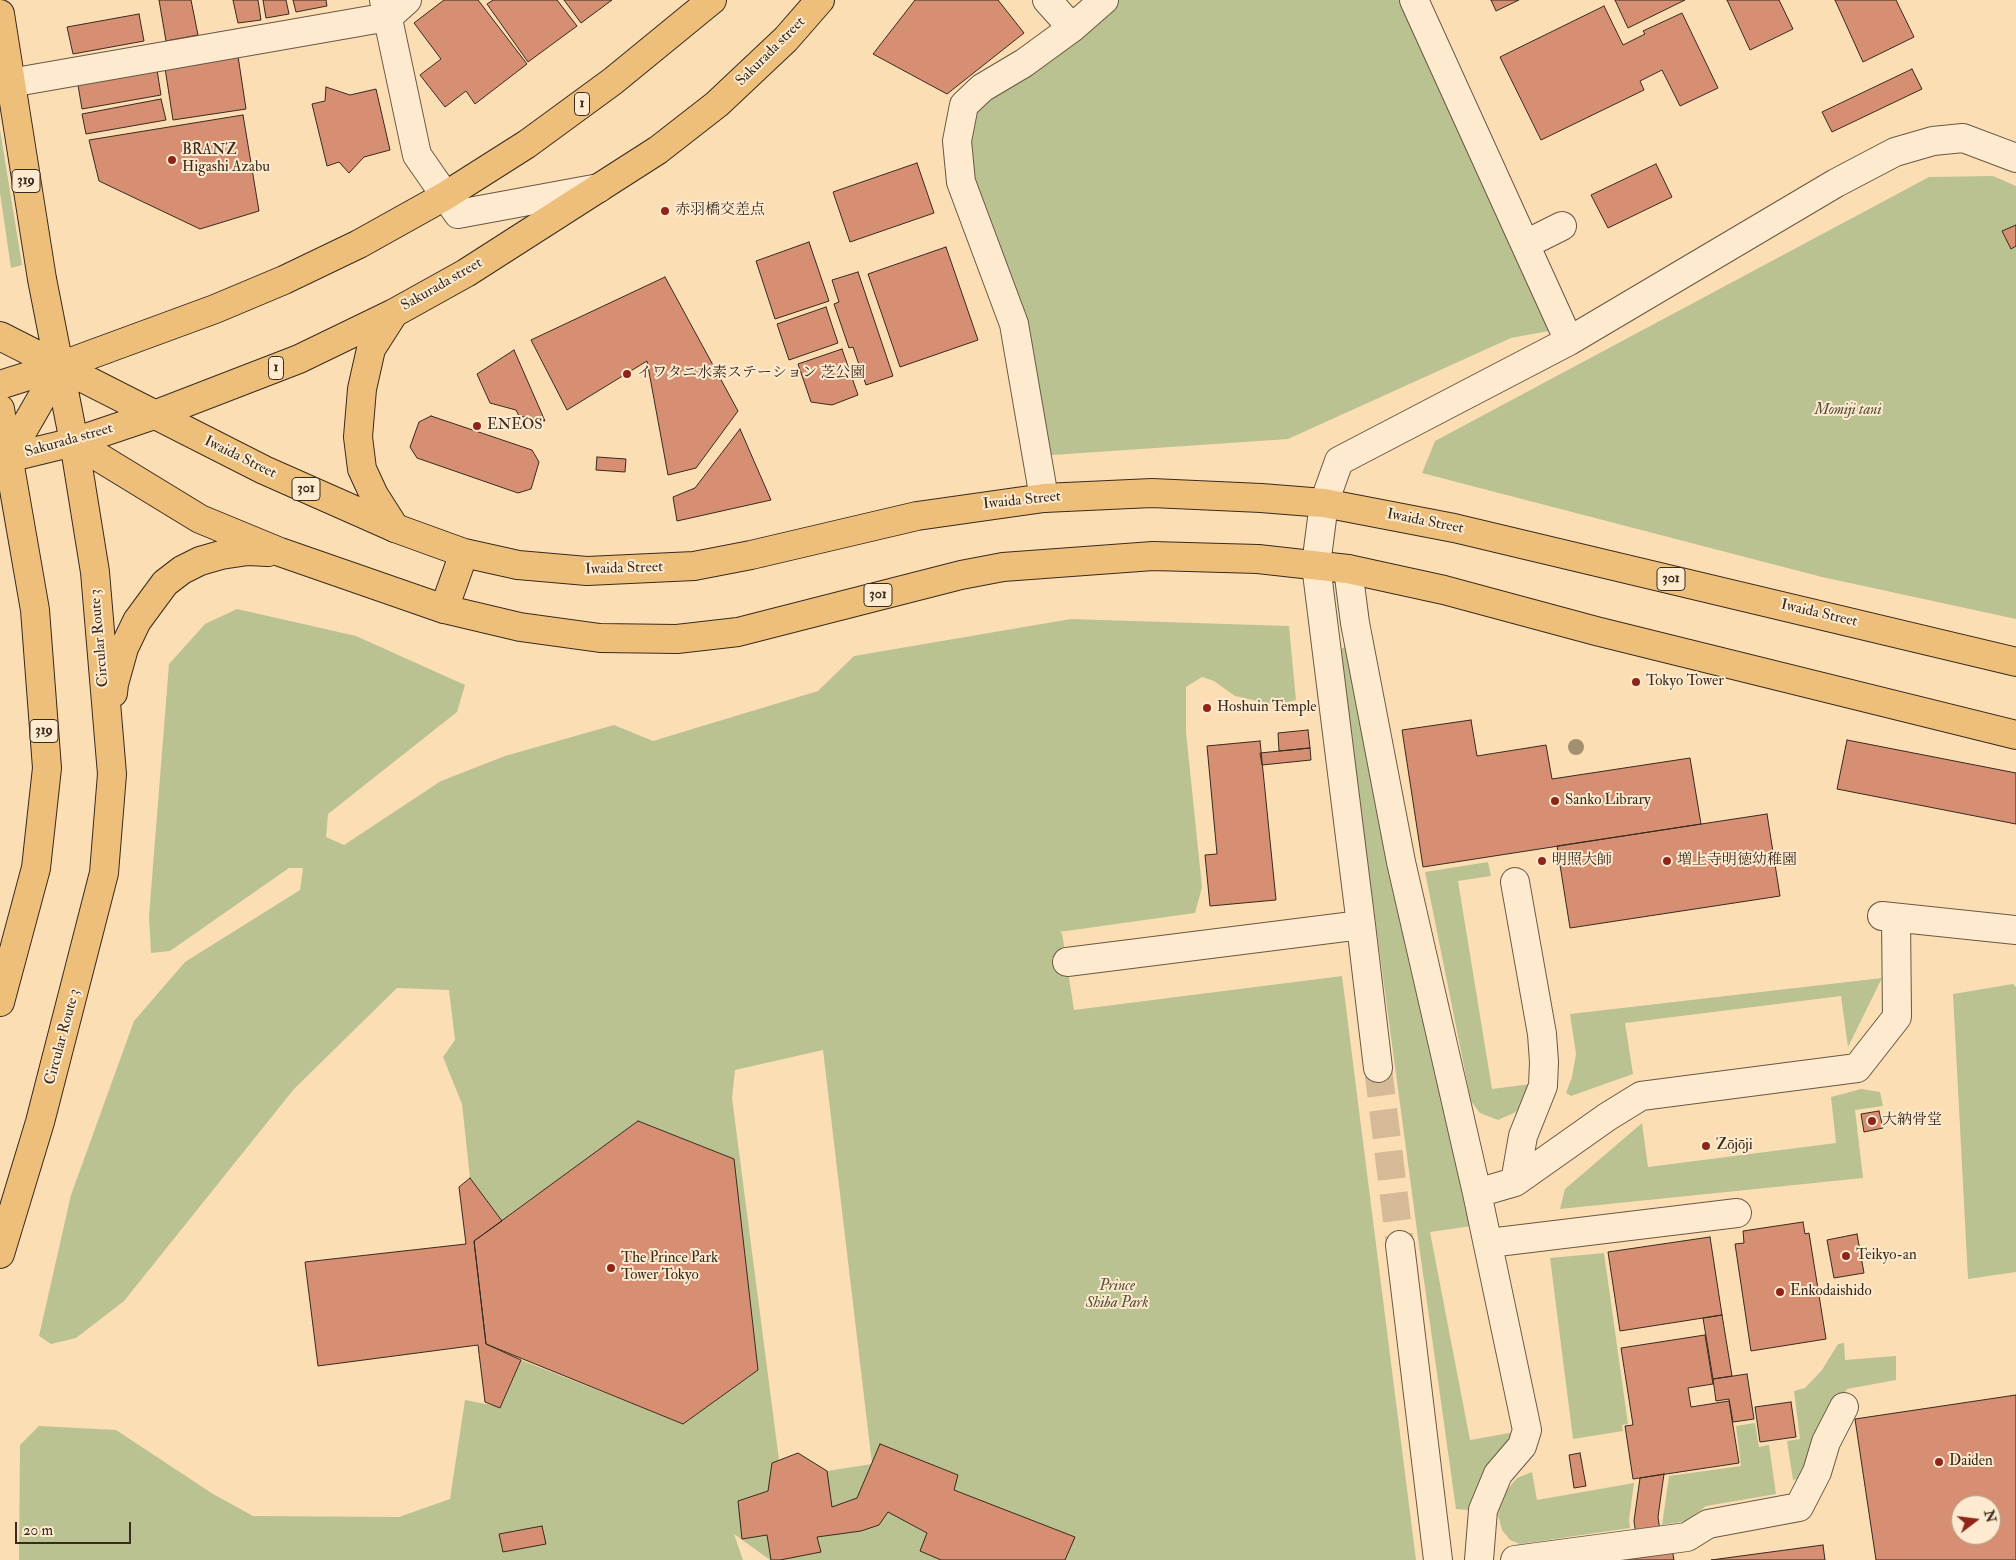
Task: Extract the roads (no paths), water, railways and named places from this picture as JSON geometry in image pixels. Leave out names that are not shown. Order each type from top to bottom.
[{"type":"main road","name":"1","points":[[0,385],[60,366],[215,309],[284,280],[359,244],[445,196],[527,144],[597,93],[712,0]]},
{"type":"main road","name":"Sakurada street","points":[[4,459],[74,442],[154,415],[299,359],[394,313],[466,273],[658,150],[717,104],[786,39],[820,0]]},
{"type":"main road","name":"Circular Route 3","points":[[0,14],[42,279],[74,442],[95,572],[112,774],[104,873],[40,1122],[0,1254]]},
{"type":"main road","points":[[394,313],[371,349],[362,389],[358,438],[362,468],[374,495],[395,528]]},
{"type":"main road","name":"Iwaida Street","points":[[0,336],[264,470],[395,528],[464,553],[518,565],[587,571],[694,566],[917,516],[1044,498],[1152,493],[1324,503],[1454,528],[2016,662]]},
{"type":"main road","points":[[4,459],[60,366]]},
{"type":"main road","name":"319","points":[[0,409],[4,459],[35,610],[47,768],[36,868],[0,1002]]},
{"type":"main road","name":"301","points":[[74,442],[200,519],[280,552],[444,609],[520,627],[600,638],[677,639],[738,632],[961,575],[1003,567],[1153,556],[1258,559],[1348,569],[1444,590],[1614,636],[2016,735]]},
{"type":"main road","points":[[112,774],[114,684],[124,648],[151,601],[165,583],[182,570],[200,561],[221,555],[248,551],[280,552]]},
{"type":"main road","points":[[444,609],[464,553]]},
{"type":"street","points":[[1047,0],[1072,28]]},
{"type":"street","points":[[1044,498],[1014,324],[961,182],[957,141],[964,105],[982,88],[1024,64],[1072,28],[1104,0]]},
{"type":"street","points":[[1414,0],[1569,341]]},
{"type":"street","points":[[10,82],[393,6],[417,156],[458,214],[599,188]]},
{"type":"street","points":[[1991,148],[2016,135]]},
{"type":"street","points":[[1378,1068],[1323,618],[1313,564],[1324,503],[1339,461],[1569,341],[1836,183],[1895,152],[1933,140],[1963,138],[2016,158]]},
{"type":"street","points":[[1526,244],[1562,226]]},
{"type":"street","points":[[1348,569],[1355,623],[1401,862],[1489,1243],[1527,1430],[1522,1446],[1498,1474],[1483,1510],[1479,1560]]},
{"type":"street","points":[[1515,882],[1542,1034],[1544,1062],[1542,1086],[1524,1136],[1515,1182]]},
{"type":"street","points":[[1477,1193],[1515,1182],[1607,1117],[1641,1096],[1856,1068],[1897,1017],[1889,917],[2016,930]]},
{"type":"street","points":[[1067,962],[1361,926]]},
{"type":"street","points":[[1489,1243],[1736,1213]]},
{"type":"street","points":[[1400,1245],[1438,1560]]},
{"type":"street","points":[[1515,1560],[1687,1537],[1708,1524],[1798,1507],[1816,1472],[1826,1442],[1844,1407]]},
{"type":"tunnel","points":[[1378,1068],[1400,1245]]},
{"type":"place","name":"BRANZ Higashi Azabu","points":[[172,160]]},
{"type":"place","name":"赤羽橋交差点","points":[[665,211]]},
{"type":"place","name":"イワタニ水素ステーション 芝公園","points":[[627,374]]},
{"type":"place","name":"ENEOS","points":[[477,426]]},
{"type":"place","name":"Tokyo Tower","points":[[1636,682]]},
{"type":"place","name":"Hoshuin Temple","points":[[1207,708]]},
{"type":"place","name":"Sanko Library","points":[[1555,801]]},
{"type":"place","name":"明照大師","points":[[1542,861]]},
{"type":"place","name":"増上寺明徳幼稚園","points":[[1667,861]]},
{"type":"place","name":"大納骨堂","points":[[1872,1121]]},
{"type":"place","name":"Zōjōji","points":[[1706,1146]]},
{"type":"place","name":"Teikyo-an","points":[[1846,1256]]},
{"type":"place","name":"The Prince Park Tower Tokyo","points":[[611,1268]]},
{"type":"place","name":"Enkodaishido","points":[[1780,1292]]},
{"type":"place","name":"Daiden","points":[[1939,1462]]},
{"type":"park label","name":"Momiji tani","points":[[1848,411]]},
{"type":"park label","name":"Prince Shiba Park","points":[[1117,1296]]}]
